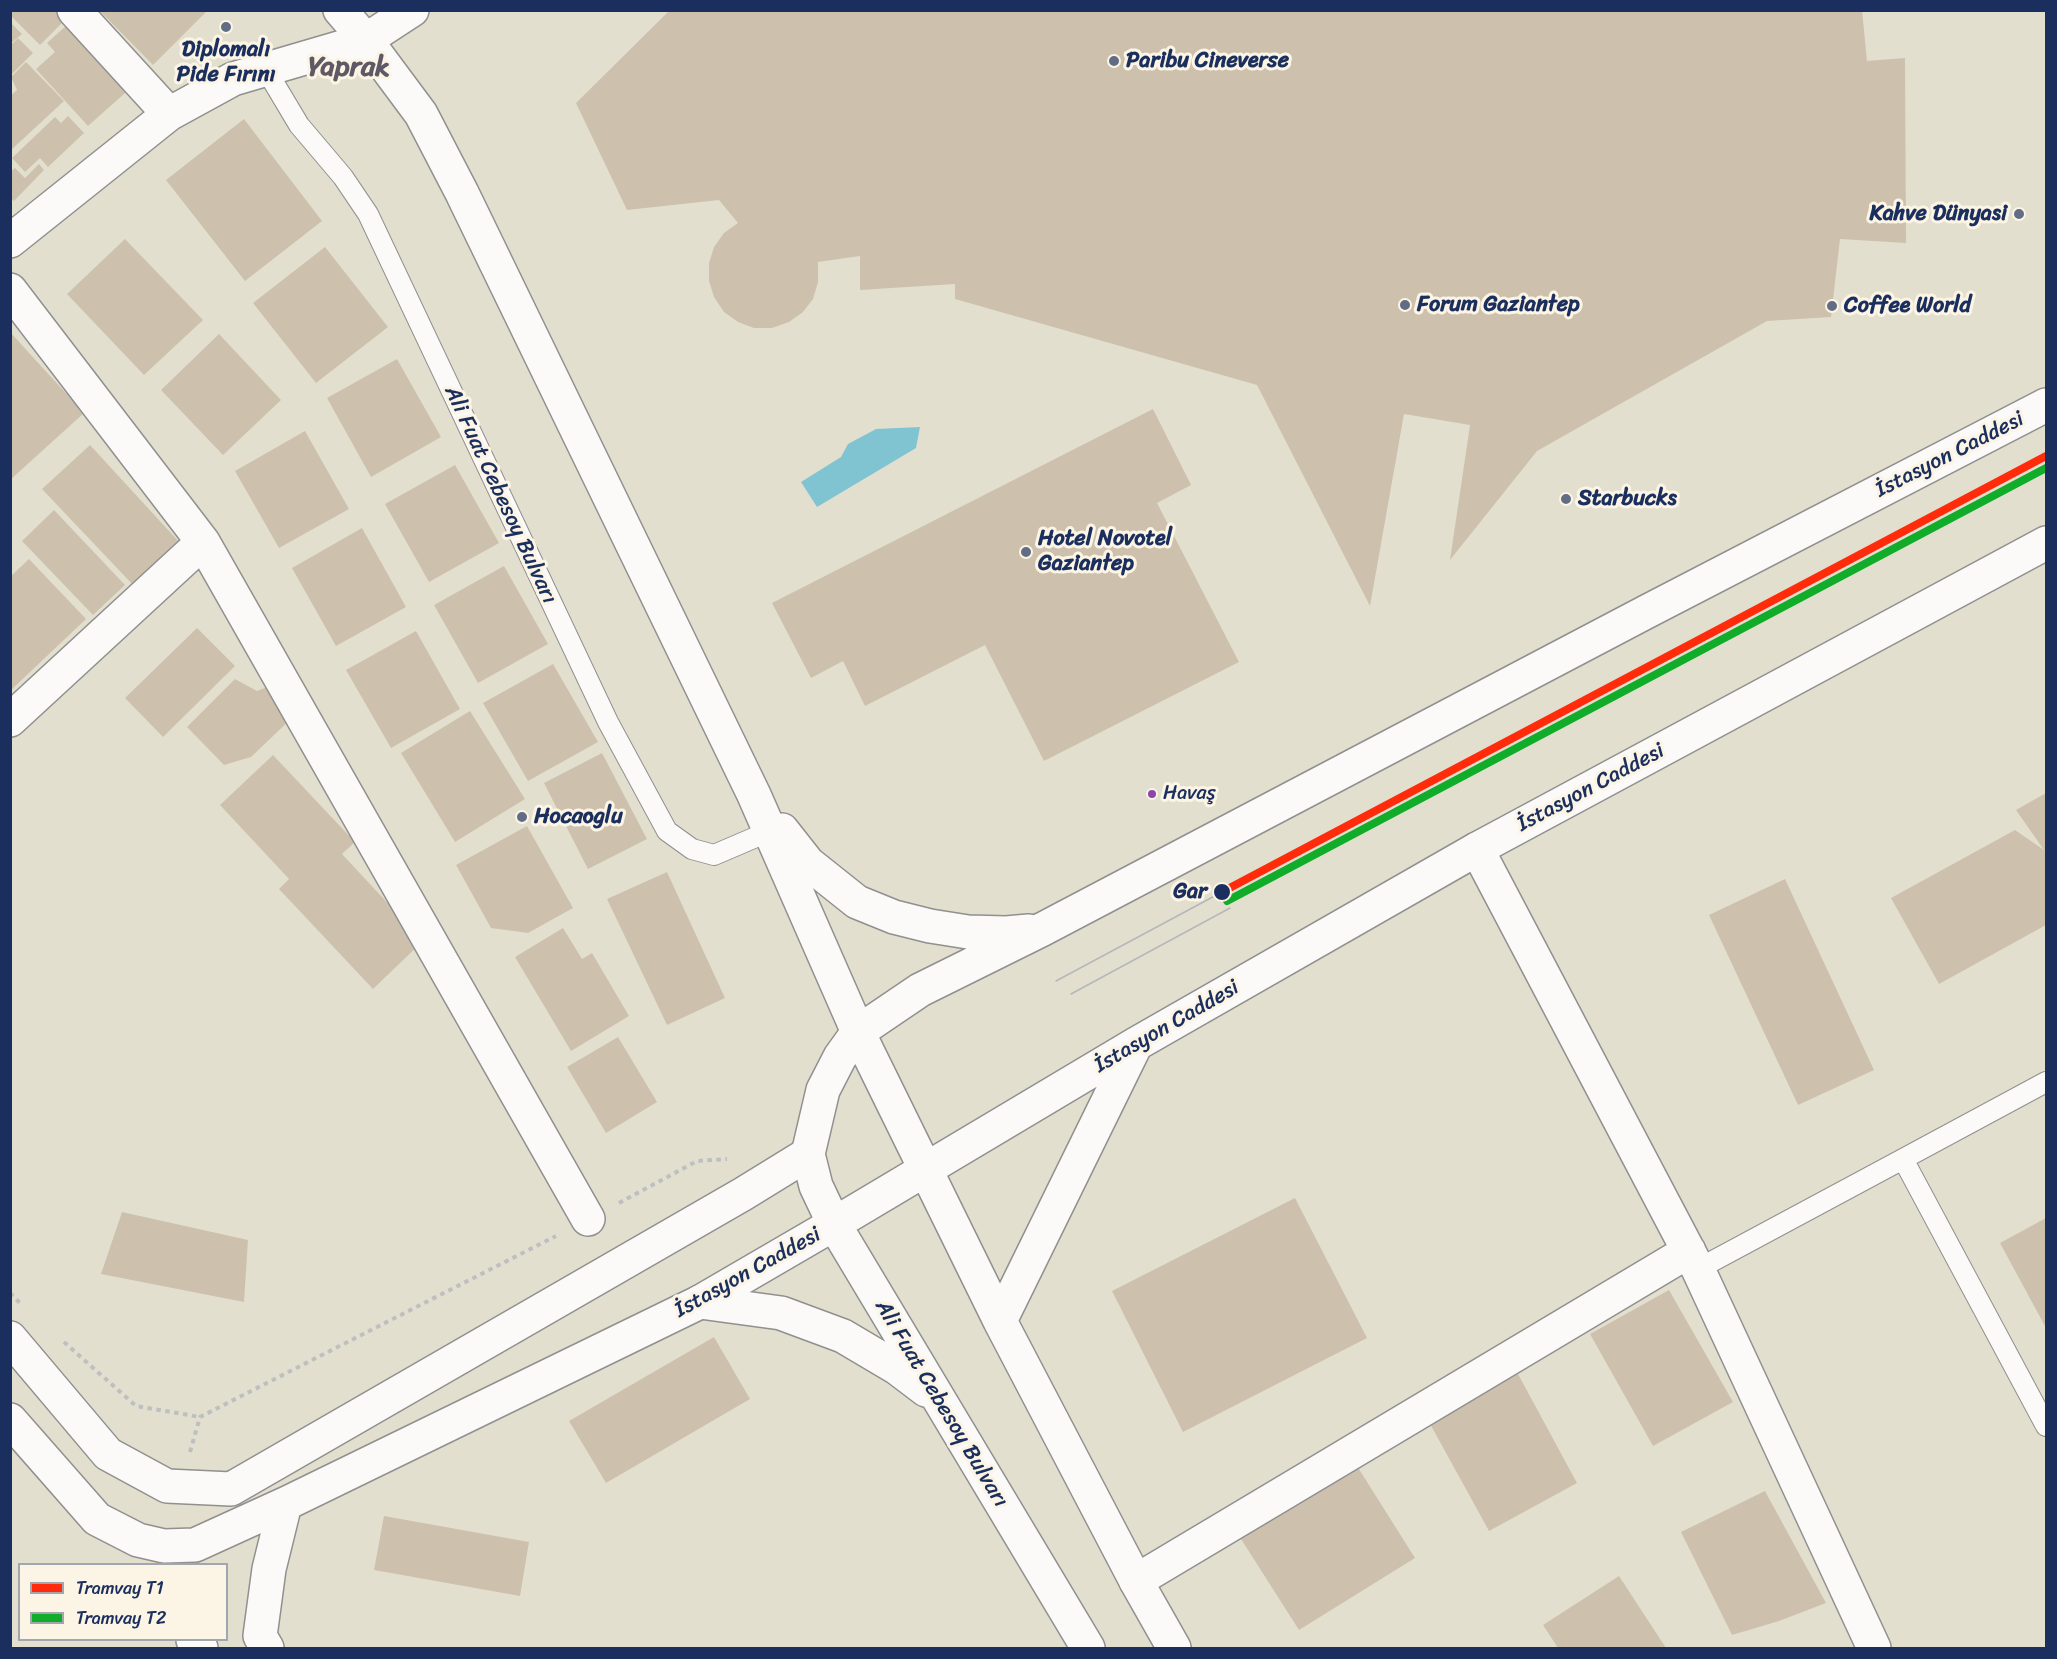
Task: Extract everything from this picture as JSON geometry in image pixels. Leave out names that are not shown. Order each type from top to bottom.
[{"type":"street","points":[[74,10],[170,114]]},
{"type":"street","points":[[340,10],[366,40],[421,114],[462,193],[754,795],[858,1032],[1000,1321],[1136,1581],[1174,1648]]},
{"type":"street","points":[[12,238],[170,114],[233,79],[366,40],[412,10]]},
{"type":"street","points":[[10,290],[203,542],[588,1219]]},
{"type":"street","name":"İstasyon Caddesi","points":[[808,1154],[823,1090],[840,1057],[858,1032],[920,990],[1043,929],[2046,405]]},
{"type":"street","points":[[10,720],[203,542]]},
{"type":"street","name":"İstasyon Caddesi","points":[[97,1519],[138,1540],[164,1546],[195,1545],[285,1504],[700,1302],[1136,1044],[1477,849],[2046,543]]},
{"type":"street","points":[[754,795],[808,863],[857,902],[894,917],[958,931],[1006,933],[1043,929]]},
{"type":"street","points":[[1477,849],[1694,1260],[1868,1646]]},
{"type":"street","points":[[1000,1321],[1136,1044]]},
{"type":"street","points":[[10,1338],[108,1454],[167,1486],[231,1489],[743,1194],[808,1154]]},
{"type":"street","name":"Ali Fuat Cebesoy Bulvarı","points":[[808,1154],[816,1186],[834,1224],[1088,1648]]},
{"type":"street","points":[[1136,1581],[1694,1260]]},
{"type":"street","points":[[700,1302],[781,1313],[843,1336],[897,1368],[937,1399]]},
{"type":"street","points":[[10,1420],[97,1519],[131,1563]]},
{"type":"street","points":[[267,1648],[260,1636],[269,1569],[285,1504]]},
{"type":"lane","name":"Ali Fuat Cebesoy Bulvarı","points":[[265,68],[299,125],[343,177],[368,214],[608,722],[667,831],[692,849],[714,855],[770,831]]},
{"type":"lane","points":[[1694,1260],[1903,1160],[2046,1082]]},
{"type":"lane","points":[[1903,1160],[2046,1426]]},
{"type":"path","points":[[56,1335],[135,1406],[200,1417],[697,1161],[730,1159]]},
{"type":"path","points":[[10,1293],[21,1304]]},
{"type":"path","points":[[189,1459],[200,1417]]},
{"type":"water","points":[[920,427],[916,448],[817,507],[801,482],[841,457],[848,444],[876,429]]},
{"type":"building","points":[[10,10],[59,10],[67,18],[40,45],[10,15]]},
{"type":"building","points":[[99,10],[208,10],[153,65]]},
{"type":"building","name":"Forum Gaziantep","points":[[670,10],[1862,10],[1867,61],[1905,58],[1906,243],[1840,239],[1831,317],[1767,321],[1537,451],[1450,560],[1470,425],[1404,414],[1370,606],[1257,385],[955,299],[955,284],[860,290],[860,256],[818,262],[818,282],[813,299],[803,312],[789,322],[772,328],[754,328],[738,322],[724,312],[714,297],[709,281],[709,263],[714,247],[724,233],[738,223],[719,200],[627,210],[576,103]]},
{"type":"building","points":[[10,22],[22,34],[10,44]]},
{"type":"building","points":[[67,25],[133,86],[88,126],[36,69],[55,52],[47,43]]},
{"type":"building","points":[[18,38],[33,53],[10,76],[10,46]]},
{"type":"building","points":[[26,62],[64,101],[10,151],[10,96],[17,90],[11,77]]},
{"type":"building","points":[[68,116],[84,133],[48,167],[40,158],[25,172],[12,158],[55,117],[61,123]]},
{"type":"building","points":[[244,119],[322,221],[245,281],[166,180]]},
{"type":"building","points":[[39,164],[44,170],[14,201],[10,198],[10,172],[15,168],[25,178]]},
{"type":"building","points":[[125,239],[203,320],[144,375],[67,294]]},
{"type":"building","points":[[325,247],[388,327],[316,383],[253,303]]},
{"type":"building","points":[[10,332],[84,413],[10,480]]},
{"type":"building","points":[[219,334],[281,400],[223,455],[161,390]]},
{"type":"building","points":[[397,359],[441,437],[371,477],[327,398]]},
{"type":"building","name":"Hotel Novotel Gaziantep","points":[[1153,409],[1191,485],[1157,503],[1239,662],[1044,761],[985,645],[865,706],[843,661],[811,678],[772,603]]},
{"type":"building","points":[[305,431],[349,509],[279,548],[235,471]]},
{"type":"building","points":[[90,445],[181,544],[134,586],[42,489]]},
{"type":"building","points":[[455,465],[499,543],[429,582],[385,504]]},
{"type":"building","points":[[54,510],[125,585],[93,615],[22,541]]},
{"type":"building","points":[[362,528],[406,607],[336,646],[292,568]]},
{"type":"building","points":[[29,559],[86,619],[10,691],[10,577]]},
{"type":"building","points":[[504,566],[548,644],[478,683],[434,605]]},
{"type":"building","points":[[197,628],[235,666],[163,737],[125,698]]},
{"type":"building","points":[[416,631],[460,709],[391,748],[346,670]]},
{"type":"building","points":[[553,664],[598,742],[528,781],[483,703]]},
{"type":"building","points":[[235,679],[257,691],[267,687],[294,716],[251,757],[224,765],[187,727]]},
{"type":"building","points":[[470,711],[525,799],[455,842],[401,753]]},
{"type":"building","points":[[602,753],[647,839],[588,869],[544,783]]},
{"type":"building","points":[[273,755],[355,842],[342,854],[423,941],[373,989],[279,889],[289,879],[220,805]]},
{"type":"building","points":[[2046,793],[2046,925],[1939,984],[1891,898],[2015,830],[2044,850],[2016,810]]},
{"type":"building","points":[[527,826],[573,908],[528,933],[491,928],[456,865]]},
{"type":"building","points":[[667,872],[725,998],[667,1025],[607,899]]},
{"type":"building","points":[[1785,879],[1874,1070],[1798,1105],[1709,915]]},
{"type":"building","points":[[563,928],[582,959],[592,953],[629,1016],[571,1051],[515,957]]},
{"type":"building","points":[[618,1037],[657,1102],[606,1133],[567,1067]]},
{"type":"building","points":[[1295,1198],[1367,1338],[1183,1432],[1112,1291]]},
{"type":"building","points":[[122,1212],[248,1240],[244,1302],[101,1274]]},
{"type":"building","points":[[2046,1218],[2046,1328],[2000,1243]]},
{"type":"building","points":[[1669,1290],[1733,1402],[1653,1446],[1590,1334]]},
{"type":"building","points":[[714,1337],[750,1399],[606,1483],[569,1421]]},
{"type":"building","points":[[1518,1374],[1577,1483],[1489,1531],[1429,1422]]},
{"type":"building","points":[[1357,1466],[1415,1558],[1299,1630],[1241,1539]]},
{"type":"building","points":[[1765,1491],[1826,1603],[1779,1621],[1732,1635],[1681,1532]]},
{"type":"building","points":[[384,1516],[529,1542],[520,1596],[374,1570]]},
{"type":"building","points":[[1619,1576],[1666,1648],[1558,1648],[1543,1625]]},
{"type":"tram line","name":"T1","points":[[1222,892],[2046,456]]},
{"type":"tram line","name":"T2","points":[[1227,901],[2046,468]]},
{"type":"tram line","points":[[1056,981],[1222,892]]},
{"type":"tram line","points":[[1071,994],[1230,908]]},
{"type":"place","name":"Diplomalı Pide Fırını","points":[[226,27]]},
{"type":"place","name":"Paribu Cineverse","points":[[1114,61]]},
{"type":"place","name":"Kahve Dünyasi","points":[[2019,214]]},
{"type":"place","name":"Forum Gaziantep","points":[[1405,305]]},
{"type":"place","name":"Coffee World","points":[[1832,306]]},
{"type":"place","name":"Starbucks","points":[[1566,499]]},
{"type":"place","name":"Hotel Novotel Gaziantep","points":[[1026,552]]},
{"type":"place","name":"Havaş","points":[[1152,794]]},
{"type":"place","name":"Hocaoglu","points":[[522,817]]},
{"type":"place","name":"Gar","points":[[1222,892]]},
{"type":"district","name":"Yaprak","points":[[349,68]]}]
